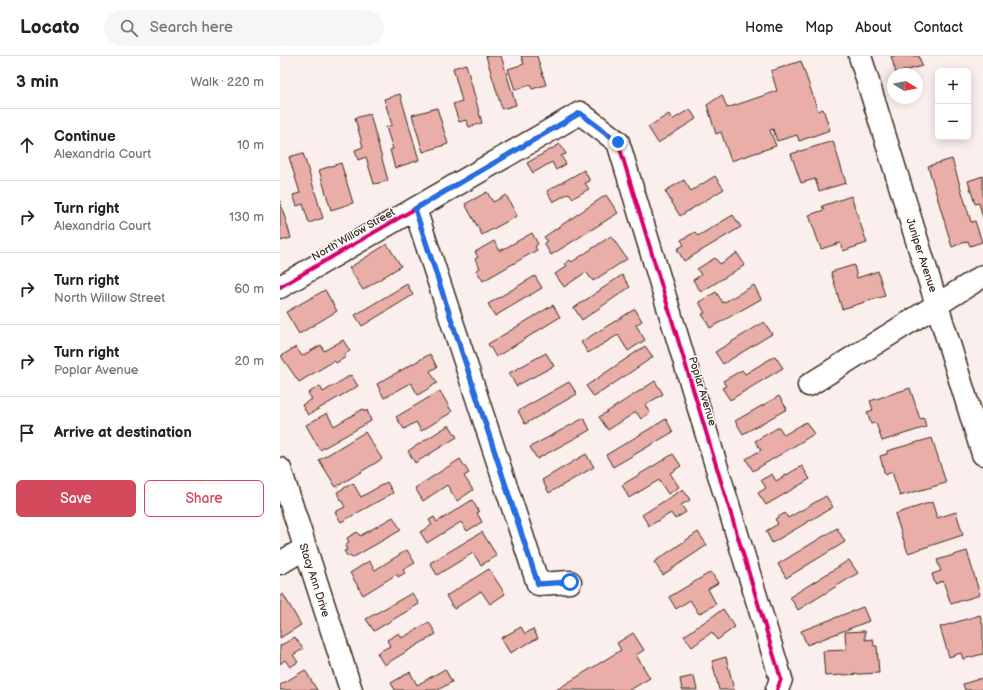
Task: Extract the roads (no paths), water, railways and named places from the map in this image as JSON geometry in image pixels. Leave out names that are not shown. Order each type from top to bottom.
[{"type":"street","name":"Juniper Avenue","points":[[860,56],[938,303],[983,454]]},
{"type":"street","name":"North Willow Street","points":[[280,287],[580,113]]},
{"type":"street","name":"Poplar Avenue","points":[[580,113],[618,142],[781,679],[778,690]]},
{"type":"street","points":[[415,209],[538,584],[570,582]]},
{"type":"street","points":[[809,385],[983,276]]},
{"type":"street","name":"Stacy Ann Drive","points":[[280,469],[304,549],[351,690]]},
{"type":"street","points":[[280,563],[304,549]]}]
